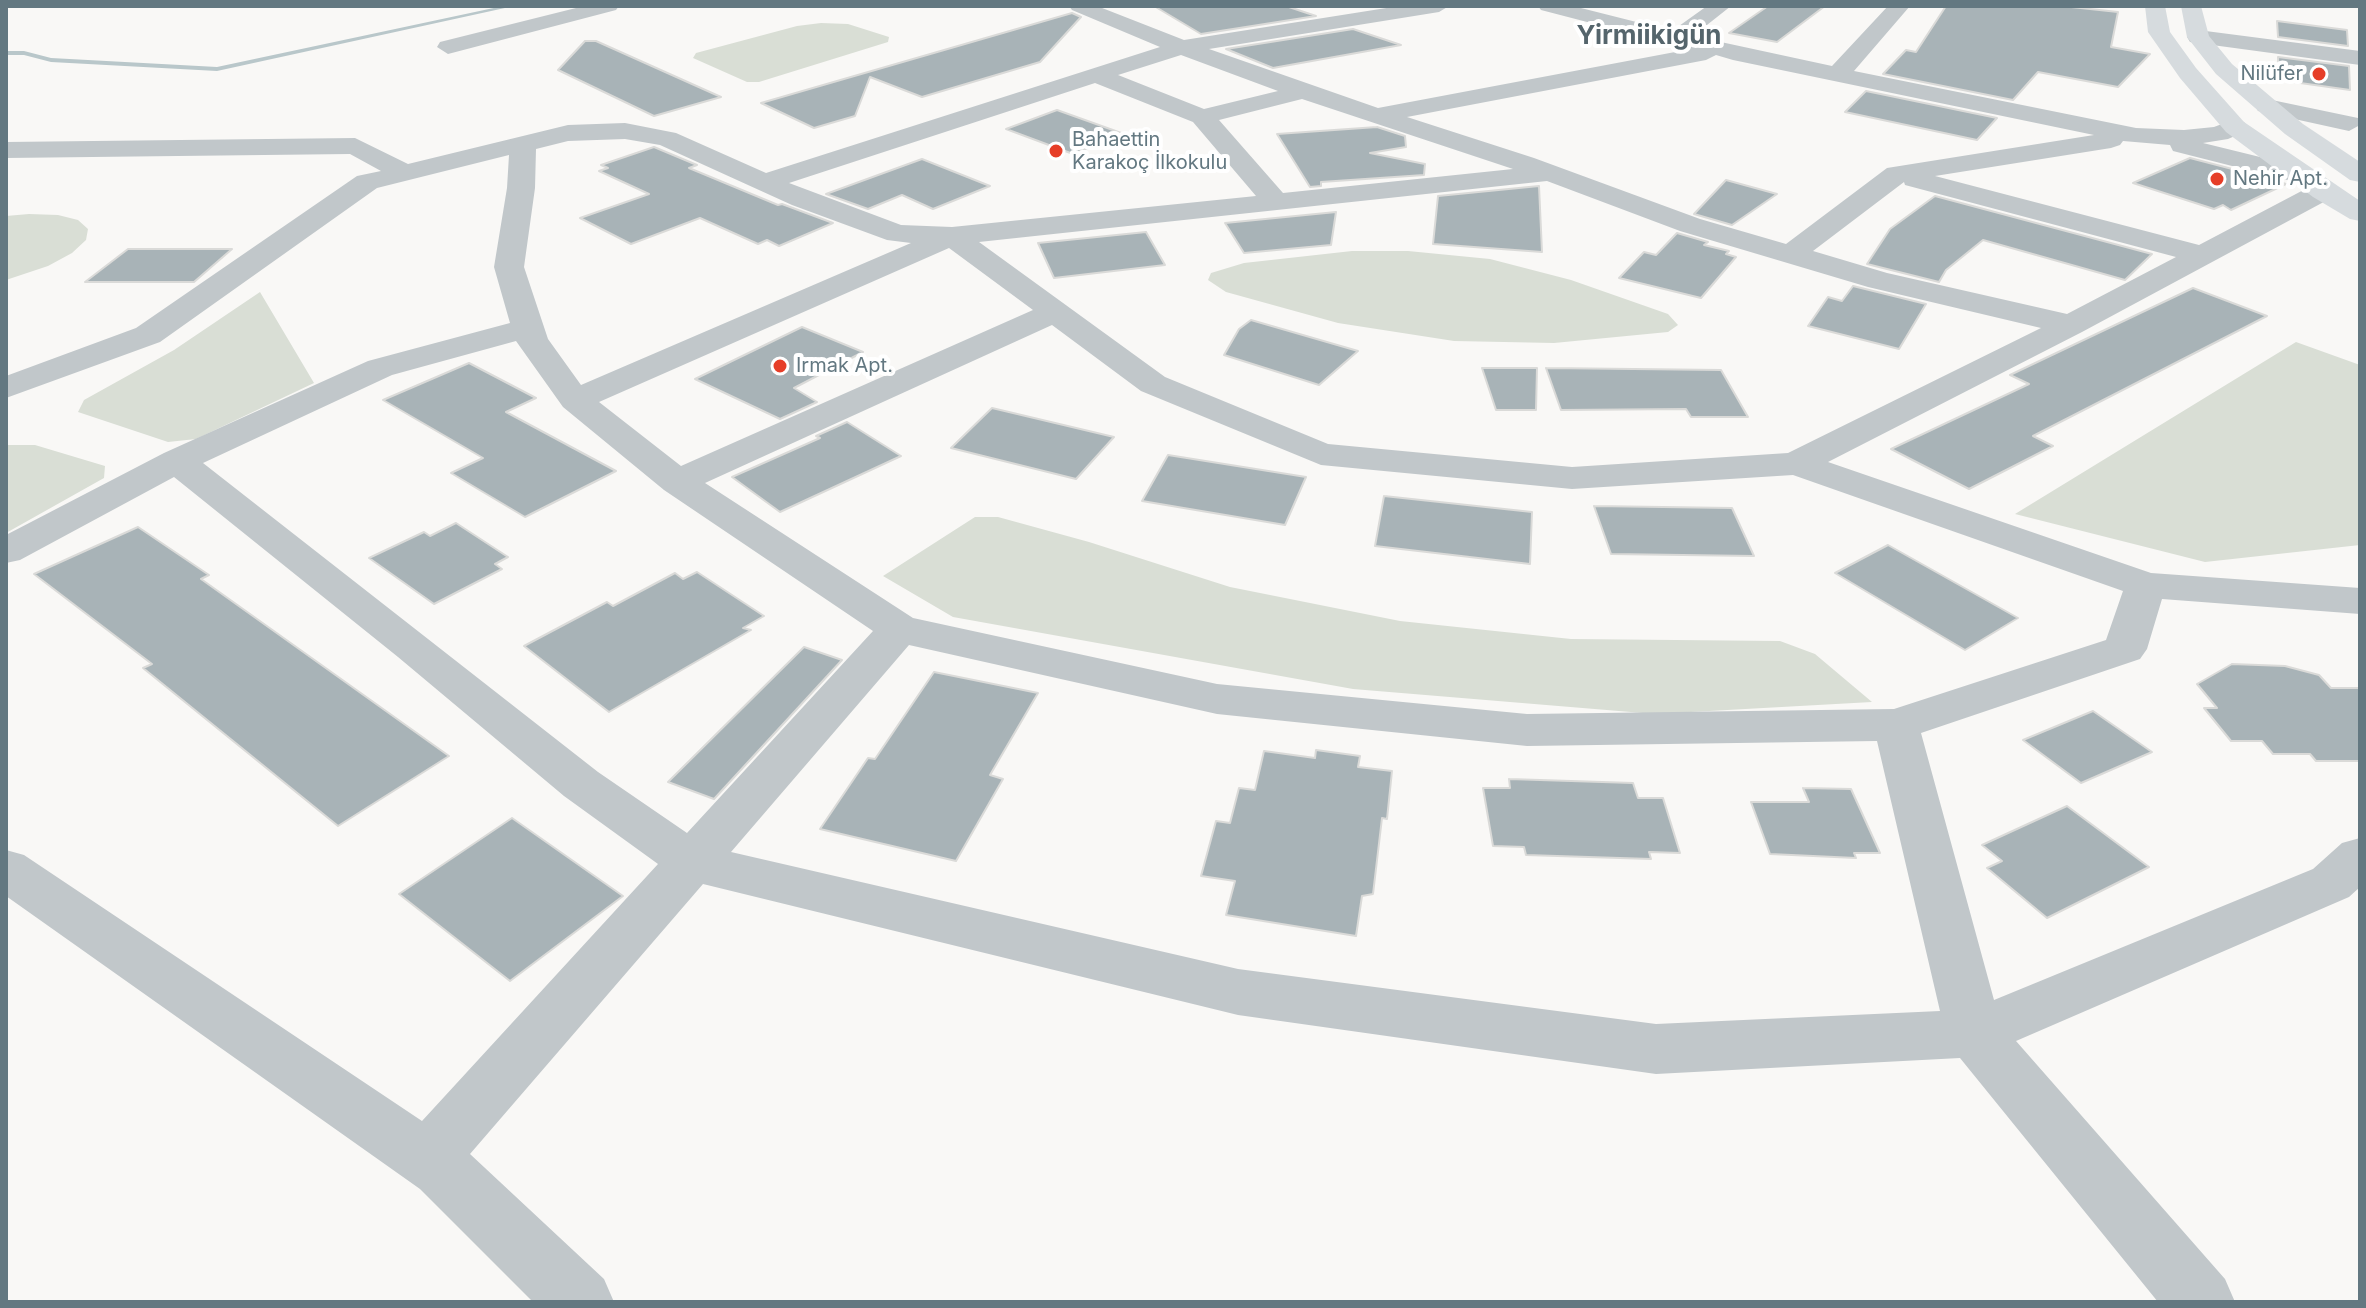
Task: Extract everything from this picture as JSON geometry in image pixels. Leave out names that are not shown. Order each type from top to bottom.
[{"type":"main road","points":[[2155,6],[2159,32],[2188,73],[2235,127],[2315,185],[2360,213]]},
{"type":"main road","points":[[2191,6],[2198,37],[2224,69],[2294,129],[2360,174]]},
{"type":"main road","points":[[2235,127],[2271,125],[2294,129]]},
{"type":"main road","points":[[2315,185],[2360,191]]},
{"type":"street","points":[[448,47],[609,6]]},
{"type":"street","points":[[1079,6],[1303,92],[1550,173],[1690,225],[1879,280],[2071,325]]},
{"type":"street","points":[[1309,6],[1352,20]]},
{"type":"street","points":[[764,182],[1182,47],[1439,6]]},
{"type":"street","points":[[1548,6],[1720,51],[2238,158],[2315,185]]},
{"type":"street","points":[[1676,38],[1721,6]]},
{"type":"street","points":[[1838,74],[1900,6]]},
{"type":"street","points":[[2198,37],[2360,58]]},
{"type":"street","points":[[1378,115],[1720,51]]},
{"type":"street","points":[[1097,75],[1202,117],[1278,204]]},
{"type":"street","points":[[1202,117],[1303,92]]},
{"type":"street","points":[[2267,106],[2354,124]]},
{"type":"street","points":[[2294,129],[2312,124],[2354,124]]},
{"type":"street","points":[[1791,254],[1897,174],[2136,136],[2184,138],[2219,134],[2235,127]]},
{"type":"street","points":[[6,388],[148,335],[367,182],[568,133],[625,131],[667,138],[764,182],[897,234],[952,236],[1550,173]]},
{"type":"street","points":[[523,144],[521,188],[509,267],[532,340],[575,400],[677,482],[899,629],[1217,699],[1527,730],[1896,725],[2125,649],[2146,585]]},
{"type":"street","points":[[6,150],[355,146],[405,173]]},
{"type":"street","points":[[1897,174],[2203,255]]},
{"type":"street","points":[[1796,464],[2203,255],[2315,185]]},
{"type":"street","points":[[952,236],[1153,384],[1321,454],[1572,478],[1796,464],[2146,585],[2360,601]]},
{"type":"street","points":[[575,400],[952,236]]},
{"type":"street","points":[[677,482],[1055,312]]},
{"type":"street","points":[[6,551],[177,461],[380,368],[528,328]]},
{"type":"street","points":[[177,461],[581,784],[692,862],[1238,992],[1656,1049],[1974,1033],[2331,883],[2360,857]]},
{"type":"street","points":[[428,1158],[899,629]]},
{"type":"street","points":[[1896,725],[1974,1033],[2201,1302]]},
{"type":"street","points":[[6,869],[428,1158],[580,1302]]},
{"type":"shaded area","points":[[848,24],[889,37],[888,42],[759,82],[747,82],[693,58],[696,53],[797,26]]},
{"type":"shaded area","points":[[58,215],[78,220],[88,229],[86,240],[72,253],[48,266],[6,280],[6,216]]},
{"type":"shaded area","points":[[1352,251],[1408,251],[1490,259],[1571,280],[1668,314],[1678,325],[1668,332],[1554,343],[1454,341],[1338,323],[1226,292],[1208,280],[1211,273],[1244,263]]},
{"type":"shaded area","points":[[260,292],[314,383],[196,439],[168,442],[78,412],[84,400],[174,350]]},
{"type":"shaded area","points":[[2296,342],[2360,365],[2360,545],[2205,562],[2015,514]]},
{"type":"shaded area","points":[[6,445],[35,445],[105,466],[104,478],[6,533]]},
{"type":"shaded area","points":[[975,517],[998,517],[1230,587],[1400,621],[1571,639],[1780,641],[1815,654],[1872,702],[1655,714],[1353,689],[953,617],[883,576]]},
{"type":"building","points":[[1154,6],[1286,6],[1316,16],[1201,34]]},
{"type":"building","points":[[1768,6],[1825,6],[1777,42],[1729,33]]},
{"type":"building","points":[[1946,6],[2062,6],[2118,12],[2111,47],[2150,54],[2118,87],[2038,72],[2013,100],[1883,74],[1906,50],[1916,52]]},
{"type":"building","points":[[1072,13],[1081,17],[1040,62],[922,97],[870,77],[855,116],[814,128],[761,103]]},
{"type":"building","points":[[2277,21],[2347,30],[2348,46],[2278,37]]},
{"type":"building","points":[[1353,29],[1401,45],[1273,68],[1226,49]]},
{"type":"building","points":[[585,41],[596,41],[721,97],[654,116],[558,70]]},
{"type":"building","name":"Nilüfer","points":[[2278,57],[2349,66],[2350,90],[2279,80]]},
{"type":"building","points":[[1866,91],[1997,118],[1977,140],[1845,112]]},
{"type":"building","points":[[1057,110],[1124,134],[1073,154],[1006,129]]},
{"type":"building","points":[[1377,127],[1405,136],[1406,147],[1370,153],[1425,164],[1424,175],[1321,182],[1321,186],[1310,187],[1277,134]]},
{"type":"building","points":[[654,147],[697,165],[689,168],[778,205],[833,223],[779,246],[767,240],[758,244],[700,218],[631,244],[580,218],[649,194],[599,171],[608,168],[601,165]]},
{"type":"building","name":"Nehir Apt.","points":[[2190,158],[2286,184],[2231,210],[2223,205],[2214,209],[2133,183]]},
{"type":"building","points":[[922,159],[990,186],[933,209],[902,195],[868,209],[826,194]]},
{"type":"building","points":[[1726,180],[1777,194],[1732,225],[1694,214]]},
{"type":"building","points":[[1539,186],[1542,252],[1433,244],[1438,196]]},
{"type":"building","points":[[1935,196],[2152,254],[2125,280],[1983,240],[1946,270],[1939,282],[1867,264],[1890,229]]},
{"type":"building","points":[[1336,212],[1331,245],[1244,253],[1225,223]]},
{"type":"building","points":[[1146,232],[1165,265],[1054,278],[1038,243]]},
{"type":"building","points":[[1677,233],[1708,242],[1704,245],[1729,251],[1726,254],[1736,257],[1701,298],[1619,278],[1644,252],[1656,255]]},
{"type":"building","points":[[128,249],[232,249],[194,282],[85,282]]},
{"type":"building","points":[[1853,286],[1926,304],[1899,349],[1808,326],[1828,297],[1842,301]]},
{"type":"building","points":[[2193,288],[2267,316],[2033,436],[2053,446],[1969,489],[1891,449],[2029,384],[2010,375]]},
{"type":"building","points":[[1251,320],[1358,351],[1319,385],[1224,355],[1239,329]]},
{"type":"building","name":"Irmak Apt.","points":[[802,327],[863,352],[794,388],[817,402],[780,419],[695,379]]},
{"type":"building","points":[[469,363],[536,398],[506,412],[616,471],[525,517],[451,473],[483,458],[383,400]]},
{"type":"building","points":[[1482,368],[1537,368],[1536,410],[1496,410]]},
{"type":"building","points":[[1546,368],[1721,370],[1748,417],[1691,417],[1686,409],[1561,410]]},
{"type":"building","points":[[992,408],[1114,437],[1076,479],[951,448]]},
{"type":"building","points":[[847,422],[901,456],[780,512],[732,477],[820,438],[816,436]]},
{"type":"building","points":[[1168,455],[1306,477],[1285,525],[1142,501]]},
{"type":"building","points":[[1384,496],[1532,512],[1530,564],[1375,546]]},
{"type":"building","points":[[1594,506],[1732,508],[1754,556],[1611,554]]},
{"type":"building","points":[[456,523],[508,557],[495,564],[502,569],[434,604],[369,558],[424,532],[430,536]]},
{"type":"building","points":[[138,527],[209,575],[201,579],[449,756],[338,826],[143,668],[152,664],[34,574]]},
{"type":"building","points":[[1888,545],[2018,618],[1965,650],[1835,573]]},
{"type":"building","points":[[697,572],[764,616],[743,628],[751,630],[609,712],[524,646],[607,602],[613,606],[675,573],[683,579]]},
{"type":"building","points":[[804,647],[842,660],[714,799],[668,782]]},
{"type":"building","points":[[2232,664],[2285,666],[2319,675],[2331,688],[2360,688],[2360,761],[2316,761],[2310,754],[2273,754],[2262,741],[2231,741],[2204,708],[2217,708],[2197,684]]},
{"type":"building","points":[[934,672],[1038,693],[990,775],[1003,779],[956,861],[820,829],[868,758],[875,759]]},
{"type":"building","points":[[2093,711],[2152,752],[2081,783],[2023,740]]},
{"type":"building","points":[[1316,750],[1360,756],[1358,767],[1392,771],[1387,819],[1382,818],[1373,894],[1362,896],[1356,936],[1226,915],[1235,881],[1201,876],[1216,821],[1230,823],[1239,788],[1255,790],[1264,751],[1315,758]]},
{"type":"building","points":[[1509,779],[1633,783],[1638,798],[1663,798],[1680,853],[1649,852],[1651,859],[1526,855],[1524,847],[1493,846],[1483,788],[1510,788]]},
{"type":"building","points":[[1803,788],[1851,789],[1880,853],[1854,853],[1856,858],[1770,854],[1751,802],[1809,802]]},
{"type":"building","points":[[2067,806],[2149,867],[2047,918],[1987,868],[2002,861],[1982,845]]},
{"type":"building","points":[[512,818],[623,896],[510,981],[399,894]]},
{"type":"waterway","points":[[6,53],[24,53],[51,60],[217,69],[511,6]]},
{"type":"place","name":"Nilüfer","points":[[2319,74]]},
{"type":"place","name":"Bahaettin Karakoç İlkokulu","points":[[1056,151]]},
{"type":"place","name":"Nehir Apt.","points":[[2217,179]]},
{"type":"place","name":"Irmak Apt.","points":[[780,366]]},
{"type":"district","name":"Yirmiikigün","points":[[1649,36]]}]
